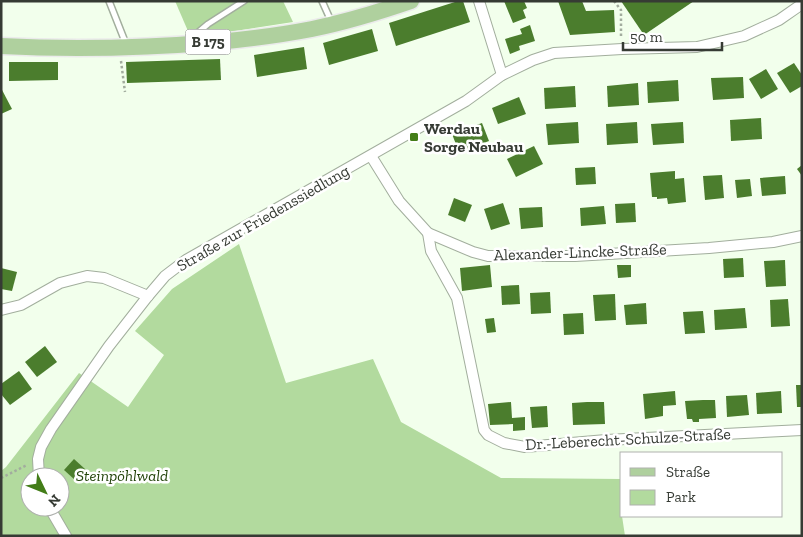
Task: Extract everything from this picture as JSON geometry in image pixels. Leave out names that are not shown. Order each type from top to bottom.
[{"type":"main road","name":"B 175","points":[[1,46],[123,47],[183,45],[269,36],[333,24],[387,5],[411,1]]},
{"type":"street","points":[[479,1],[502,75]]},
{"type":"street","name":"Straße zur Friedenssiedlung","points":[[38,467],[41,447],[51,429],[109,346],[165,276],[186,260],[466,101],[502,75],[533,60],[554,53],[696,47],[744,36],[779,20],[802,4]]},
{"type":"street","name":"Alexander-Lincke-Straße","points":[[371,156],[399,201],[428,233],[473,252],[488,256],[575,256],[708,248],[773,242],[802,236]]},
{"type":"street","name":"Dr.-Leberecht-Schulze-Straße","points":[[428,233],[431,251],[456,298],[484,430],[488,435],[504,443],[525,447],[606,440],[802,430]]},
{"type":"street","points":[[1,310],[21,305],[60,283],[87,276],[104,278],[148,296]]},
{"type":"street","points":[[55,517],[66,536]]},
{"type":"lane","points":[[109,1],[123,47]]},
{"type":"lane","points":[[183,45],[208,24],[244,1]]},
{"type":"lane","points":[[322,1],[333,24]]},
{"type":"path","points":[[614,1],[621,10],[622,49]]},
{"type":"path","points":[[123,47],[125,92]]},
{"type":"path","points":[[1,478],[38,459]]},
{"type":"green space","points":[[175,1],[283,1],[293,22],[191,38]]},
{"type":"green space","name":"Steinpöhlwald","points":[[239,244],[286,383],[373,359],[401,422],[501,478],[620,479],[620,517],[622,517],[625,536],[1,536],[1,471],[79,373],[128,407],[164,355],[135,331],[172,289]]},
{"type":"building","points":[[463,1],[470,22],[396,46],[389,23]]},
{"type":"building","points":[[504,1],[524,1],[527,8],[523,10],[526,18],[513,23]]},
{"type":"building","points":[[558,1],[582,1],[586,11],[614,10],[615,32],[570,35]]},
{"type":"building","points":[[621,1],[694,1],[644,35]]},
{"type":"building","points":[[530,25],[535,41],[519,46],[520,50],[510,54],[505,39],[522,34],[520,29]]},
{"type":"building","points":[[372,29],[378,51],[329,65],[323,43]]},
{"type":"building","points":[[304,47],[307,69],[257,77],[254,55]]},
{"type":"building","points":[[220,59],[221,80],[127,83],[126,62]]},
{"type":"building","points":[[9,62],[58,62],[58,80],[9,81]]},
{"type":"building","points":[[794,63],[802,75],[802,86],[790,93],[777,73]]},
{"type":"building","points":[[766,69],[778,89],[761,99],[749,79]]},
{"type":"building","points":[[743,77],[744,98],[713,100],[711,78]]},
{"type":"building","points":[[678,80],[679,101],[648,103],[647,82]]},
{"type":"building","points":[[638,83],[639,105],[608,107],[607,86]]},
{"type":"building","points":[[575,86],[576,107],[545,109],[544,88]]},
{"type":"building","points":[[1,88],[12,109],[1,114]]},
{"type":"building","points":[[519,97],[526,114],[498,124],[492,108]]},
{"type":"building","points":[[761,118],[762,139],[731,141],[730,120]]},
{"type":"building","points":[[578,122],[579,143],[548,145],[546,124]]},
{"type":"building","points":[[637,122],[638,143],[607,145],[606,124]]},
{"type":"building","points":[[683,122],[684,143],[653,145],[651,124]]},
{"type":"building","points":[[482,123],[489,141],[459,152],[452,134]]},
{"type":"building","points":[[534,146],[543,164],[516,177],[507,159]]},
{"type":"building","points":[[802,165],[802,176],[797,169]]},
{"type":"building","points":[[595,167],[596,184],[576,185],[575,168]]},
{"type":"building","points":[[675,171],[675,179],[684,178],[686,202],[668,204],[667,198],[657,199],[657,197],[652,197],[650,173]]},
{"type":"building","points":[[722,175],[724,198],[705,200],[703,176]]},
{"type":"building","points":[[785,176],[786,194],[762,196],[760,178]]},
{"type":"building","points":[[750,179],[752,196],[737,198],[735,180]]},
{"type":"building","points":[[454,198],[472,205],[465,222],[448,215]]},
{"type":"building","points":[[503,203],[510,224],[491,230],[484,209]]},
{"type":"building","points":[[635,203],[636,222],[616,223],[615,204]]},
{"type":"building","points":[[604,206],[606,224],[581,226],[580,208]]},
{"type":"building","points":[[542,207],[543,227],[521,229],[519,208]]},
{"type":"building","points":[[743,258],[744,277],[724,278],[723,259]]},
{"type":"building","points":[[785,260],[786,286],[766,287],[764,261]]},
{"type":"building","points":[[490,265],[492,287],[462,291],[460,268]]},
{"type":"building","points":[[617,265],[631,265],[631,277],[618,278]]},
{"type":"building","points":[[1,268],[17,272],[12,291],[1,289]]},
{"type":"building","points":[[519,285],[520,304],[502,305],[501,286]]},
{"type":"building","points":[[550,292],[551,313],[531,314],[530,293]]},
{"type":"building","points":[[615,294],[616,320],[595,321],[593,295]]},
{"type":"building","points":[[788,299],[790,326],[771,327],[770,300]]},
{"type":"building","points":[[646,303],[647,324],[626,325],[624,305]]},
{"type":"building","points":[[745,308],[747,328],[715,330],[714,310]]},
{"type":"building","points":[[703,311],[705,333],[685,334],[683,312]]},
{"type":"building","points":[[583,313],[584,334],[564,335],[563,314]]},
{"type":"building","points":[[494,318],[496,332],[487,333],[485,319]]},
{"type":"building","points":[[45,346],[57,362],[37,377],[25,362]]},
{"type":"building","points":[[19,371],[32,389],[10,405],[1,394],[1,384]]},
{"type":"building","points":[[796,385],[802,385],[802,407],[797,407]]},
{"type":"building","points":[[675,391],[676,405],[663,406],[663,416],[645,419],[643,394]]},
{"type":"building","points":[[781,391],[782,413],[757,414],[756,393]]},
{"type":"building","points":[[747,395],[749,415],[727,417],[726,396]]},
{"type":"building","points":[[715,400],[716,418],[699,419],[699,422],[687,419],[685,401]]},
{"type":"building","points":[[511,402],[512,418],[525,417],[525,430],[513,431],[513,424],[490,425],[488,404]]},
{"type":"building","points":[[604,402],[605,424],[573,425],[572,403]]},
{"type":"building","points":[[547,406],[548,427],[532,428],[530,407]]},
{"type":"building","points":[[74,459],[85,469],[75,480],[70,475],[70,467],[67,467]]},
{"type":"place","name":"Werdau Sorge Neubau","points":[[414,137]]}]
